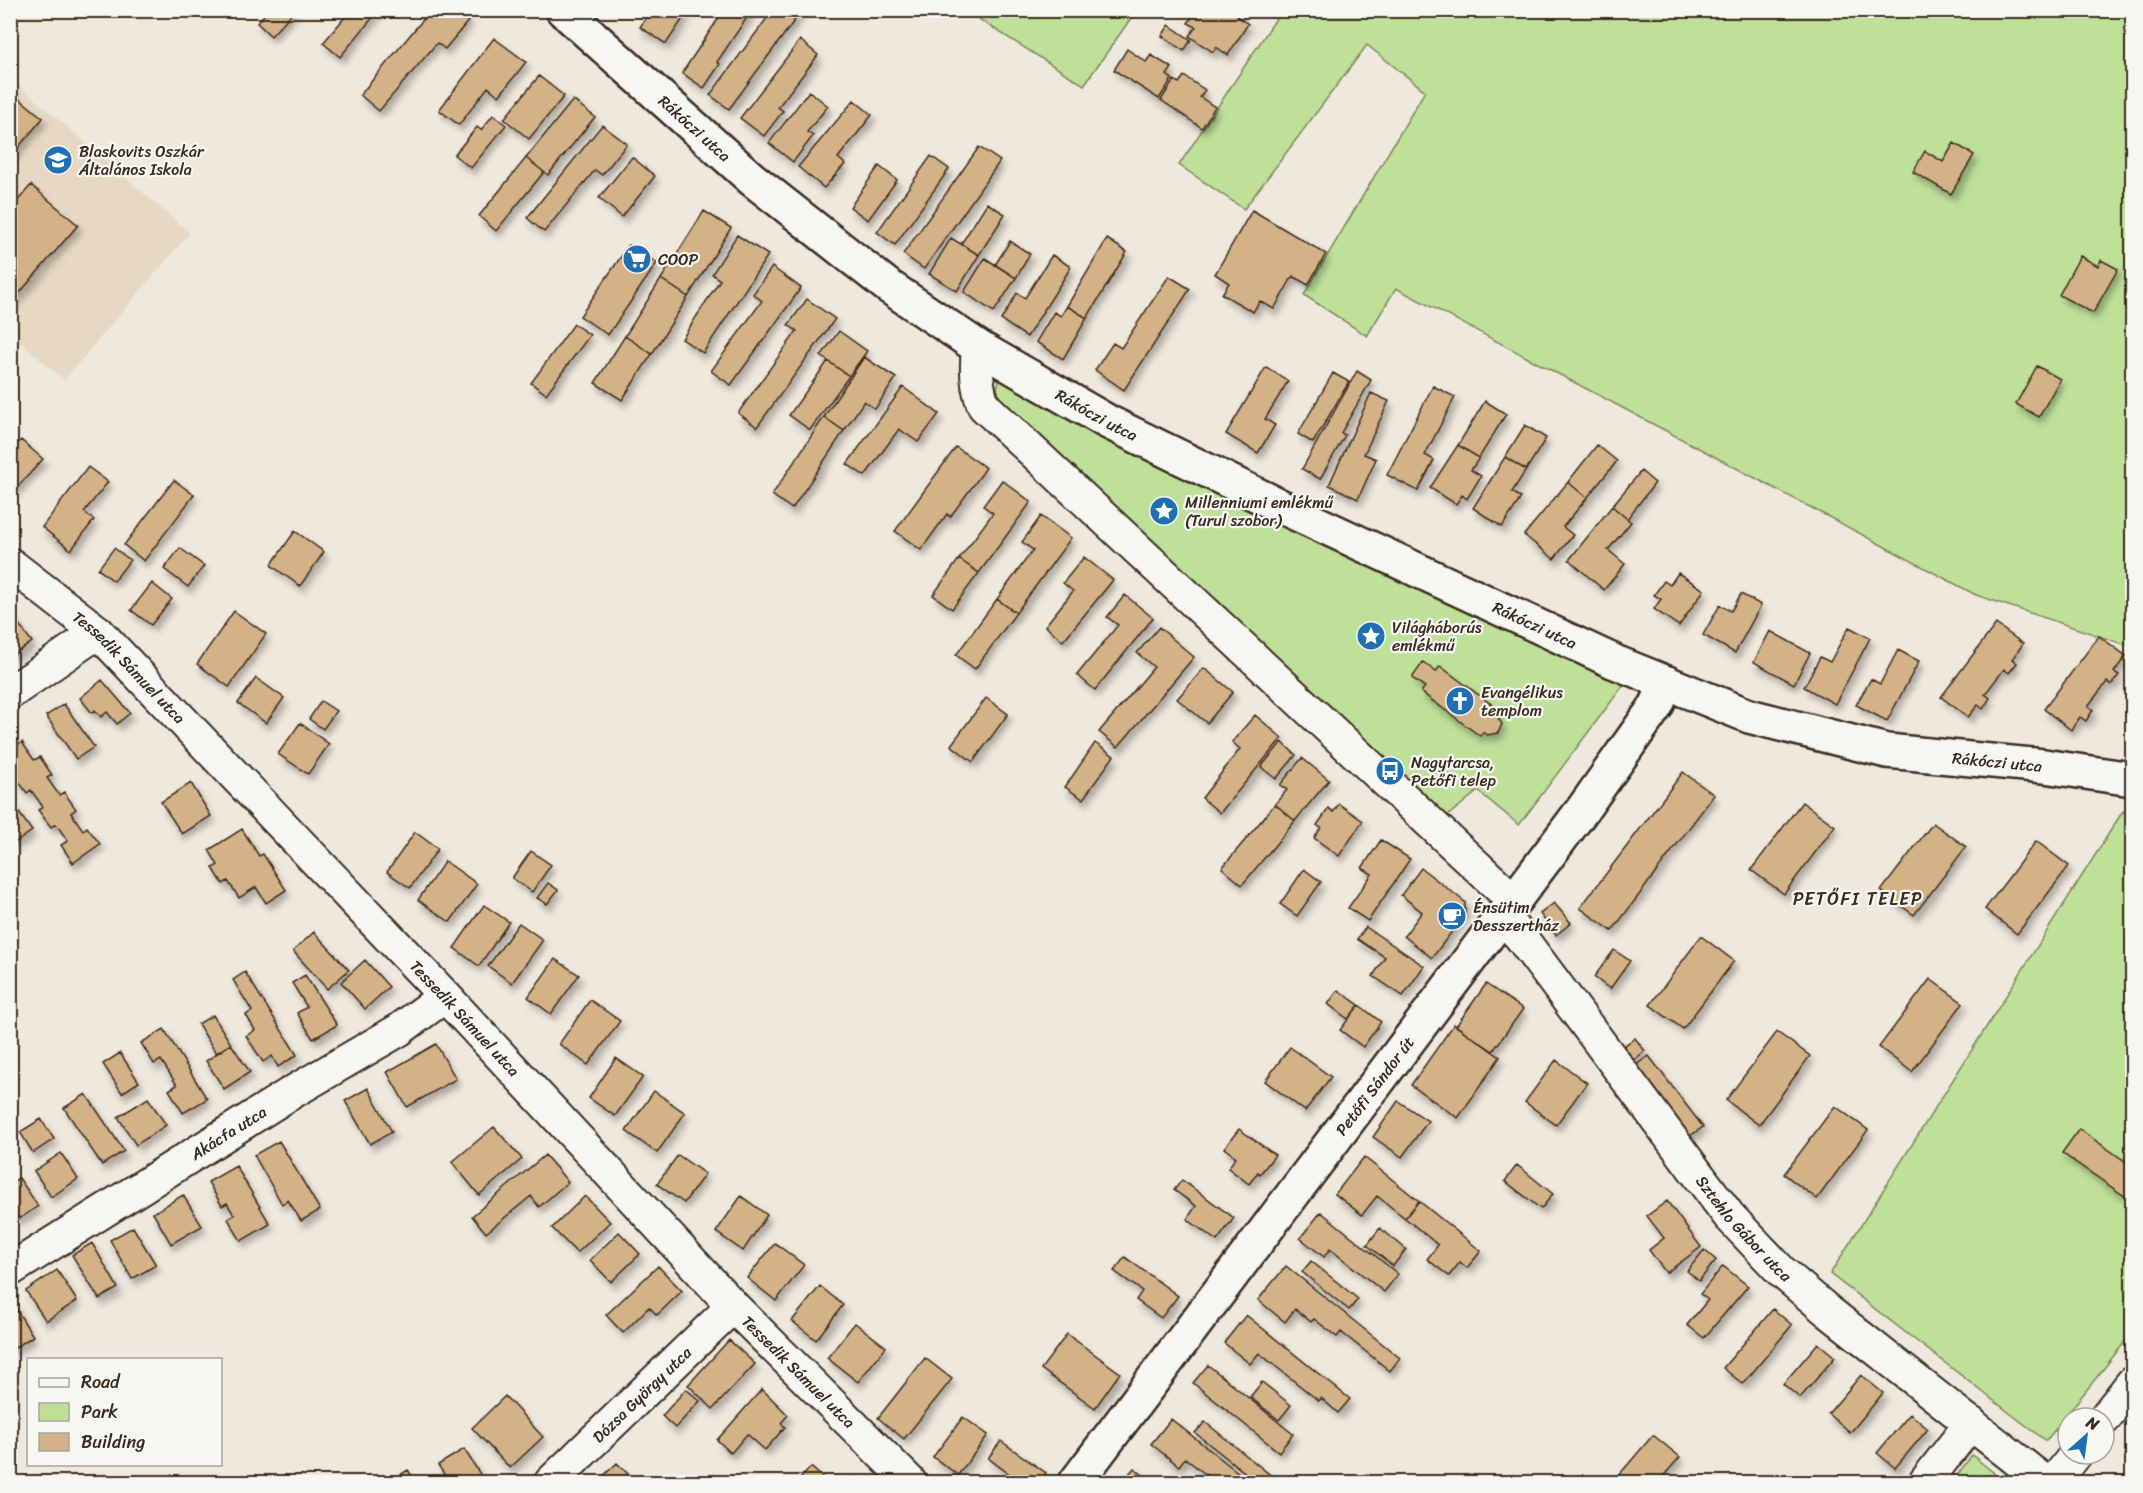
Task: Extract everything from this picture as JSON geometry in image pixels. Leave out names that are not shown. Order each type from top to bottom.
[{"type":"main road","name":"Rákóczi utca","points":[[563,10],[752,179],[888,286],[978,347],[1108,422],[1282,507],[1667,684],[1749,716],[1887,752],[2044,766],[2133,779]]},
{"type":"main road","name":"Petőfi Sándor út","points":[[1076,1482],[1583,809],[1656,706],[1667,684]]},
{"type":"street","points":[[978,347],[976,370],[979,394],[984,406],[1507,908]]},
{"type":"street","name":"Tessedik Sámuel utca","points":[[10,564],[98,632],[445,996],[733,1306],[910,1482]]},
{"type":"street","points":[[10,693],[98,632]]},
{"type":"street","name":"Sztehlo Gábor utca","points":[[1507,908],[1520,936],[1730,1216],[1758,1249],[1829,1312],[2045,1482]]},
{"type":"street","name":"Akácfa utca","points":[[10,1270],[291,1093],[399,1030],[445,996]]},
{"type":"street","name":"Dózsa György utca","points":[[551,1482],[733,1306]]},
{"type":"street","points":[[2114,1406],[2133,1383]]},
{"type":"street","points":[[1925,1482],[1971,1423]]},
{"type":"street","points":[[2054,1482],[2067,1466]]},
{"type":"shaded area","name":"Blaskovits Oszkár Általános Iskola","points":[[15,82],[190,233],[64,380],[11,334],[10,87]]},
{"type":"green space","points":[[971,10],[1136,11],[1084,85],[969,13]]},
{"type":"green space","points":[[1281,11],[2132,11],[2132,647],[1976,595],[1396,288],[1367,336],[1304,295],[1425,91],[1367,45],[1244,209],[1179,165]]},
{"type":"green space","points":[[1000,377],[1625,683],[1519,825],[1478,791],[1446,817],[1002,407],[997,388]]},
{"type":"green space","points":[[2123,811],[2132,814],[2132,1333],[2074,1406],[2056,1406],[2056,1428],[2046,1441],[1830,1274]]},
{"type":"green space","points":[[1972,1455],[1994,1473],[1992,1482],[1952,1482]]},
{"type":"building","points":[[268,10],[295,10],[271,36],[257,23]]},
{"type":"building","points":[[351,10],[379,10],[340,57],[323,43]]},
{"type":"building","points":[[431,10],[458,10],[469,20],[445,49],[437,43],[379,111],[360,95]]},
{"type":"building","points":[[651,10],[680,10],[686,14],[666,44],[640,27]]},
{"type":"building","points":[[724,10],[752,10],[717,62],[720,64],[704,88],[682,73]]},
{"type":"building","points":[[773,10],[800,13],[729,109],[710,95]]},
{"type":"building","points":[[1196,10],[1240,12],[1237,16],[1248,24],[1228,55],[1216,47],[1213,52],[1189,36],[1196,27],[1188,23]]},
{"type":"building","points":[[1169,25],[1191,40],[1184,51],[1162,36]]},
{"type":"building","points":[[494,38],[526,62],[499,96],[488,87],[459,125],[439,110]]},
{"type":"building","points":[[800,40],[818,55],[778,107],[783,111],[764,136],[740,118]]},
{"type":"building","points":[[1127,49],[1146,62],[1151,55],[1172,68],[1167,75],[1172,79],[1159,99],[1114,70]]},
{"type":"building","points":[[539,76],[564,96],[529,139],[504,119]]},
{"type":"building","points":[[1184,76],[1205,90],[1200,97],[1215,107],[1202,128],[1161,100],[1174,80],[1179,83]]},
{"type":"building","points":[[10,91],[43,118],[10,157]]},
{"type":"building","points":[[809,91],[828,106],[807,132],[813,136],[793,162],[769,143]]},
{"type":"building","points":[[573,100],[595,117],[548,175],[526,158]]},
{"type":"building","points":[[854,100],[872,115],[838,158],[845,164],[824,188],[798,167]]},
{"type":"building","points":[[493,115],[506,125],[471,168],[454,155],[477,127],[481,130]]},
{"type":"building","points":[[602,125],[627,144],[602,175],[595,170],[544,232],[527,218]]},
{"type":"building","points":[[1954,143],[1974,155],[1951,194],[1913,172],[1925,151],[1943,162]]},
{"type":"building","points":[[979,147],[1000,161],[924,269],[903,254]]},
{"type":"building","points":[[931,156],[949,169],[895,245],[877,232]]},
{"type":"building","points":[[632,157],[655,176],[622,217],[599,198]]},
{"type":"building","points":[[526,158],[544,172],[496,231],[479,216]]},
{"type":"building","points":[[879,166],[897,180],[868,220],[850,207]]},
{"type":"building","points":[[31,185],[78,225],[10,304],[10,210]]},
{"type":"building","points":[[987,203],[1005,214],[979,255],[961,244]]},
{"type":"building","points":[[1252,210],[1326,254],[1308,285],[1293,276],[1274,309],[1260,301],[1253,312],[1222,294],[1229,283],[1215,274]]},
{"type":"building","points":[[704,211],[731,228],[688,297],[661,279]]},
{"type":"building","points":[[737,235],[768,255],[703,353],[682,339],[720,280],[712,274]]},
{"type":"building","points":[[951,238],[979,255],[957,291],[929,274]]},
{"type":"building","points":[[1107,239],[1127,252],[1087,318],[1067,306]]},
{"type":"building","points":[[1010,241],[1030,254],[1016,278],[995,265]]},
{"type":"building","points":[[629,245],[657,263],[608,335],[580,316]]},
{"type":"building","points":[[1052,255],[1071,267],[1027,337],[1001,320],[1017,293],[1025,298]]},
{"type":"building","points":[[2080,256],[2098,266],[2101,260],[2118,269],[2093,313],[2059,295]]},
{"type":"building","points":[[985,258],[1016,278],[994,312],[964,292]]},
{"type":"building","points":[[772,267],[801,288],[731,385],[711,371],[762,301],[753,294]]},
{"type":"building","points":[[1169,276],[1190,289],[1124,390],[1095,370],[1113,343],[1121,348]]},
{"type":"building","points":[[661,279],[688,297],[652,354],[625,336]]},
{"type":"building","points":[[807,299],[835,319],[757,427],[738,413],[797,331],[788,325]]},
{"type":"building","points":[[1067,306],[1087,318],[1063,359],[1036,342],[1054,312],[1061,316]]},
{"type":"building","points":[[574,324],[590,335],[546,394],[531,383]]},
{"type":"building","points":[[839,331],[867,351],[849,376],[821,356]]},
{"type":"building","points":[[625,336],[652,354],[622,400],[595,383]]},
{"type":"building","points":[[864,357],[896,378],[875,409],[864,401],[844,431],[824,417]]},
{"type":"building","points":[[828,361],[849,376],[810,430],[789,415]]},
{"type":"building","points":[[2037,366],[2060,379],[2039,417],[2016,404]]},
{"type":"building","points":[[1266,367],[1288,381],[1265,419],[1275,425],[1258,453],[1226,434]]},
{"type":"building","points":[[1357,371],[1371,380],[1341,433],[1345,435],[1320,479],[1302,469]]},
{"type":"building","points":[[1333,373],[1349,382],[1313,443],[1298,434]]},
{"type":"building","points":[[1433,386],[1455,397],[1425,455],[1434,460],[1418,491],[1387,475]]},
{"type":"building","points":[[903,387],[939,414],[918,442],[899,429],[865,476],[847,464]]},
{"type":"building","points":[[1371,393],[1389,401],[1364,454],[1376,459],[1358,499],[1329,485]]},
{"type":"building","points":[[1485,401],[1506,414],[1479,458],[1458,445]]},
{"type":"building","points":[[824,417],[844,431],[792,509],[772,495]]},
{"type":"building","points":[[1525,425],[1546,438],[1526,470],[1505,457]]},
{"type":"building","points":[[21,440],[43,459],[15,490],[10,486],[10,452]]},
{"type":"building","points":[[1458,445],[1479,458],[1471,470],[1481,476],[1467,499],[1462,495],[1456,504],[1430,488]]},
{"type":"building","points":[[1597,445],[1617,461],[1587,498],[1568,482]]},
{"type":"building","points":[[956,447],[986,468],[950,517],[947,514],[921,550],[895,531]]},
{"type":"building","points":[[1505,457],[1526,470],[1512,492],[1521,498],[1502,527],[1473,508]]},
{"type":"building","points":[[88,467],[108,482],[84,512],[94,520],[71,550],[42,527]]},
{"type":"building","points":[[1641,471],[1655,483],[1627,519],[1612,506]]},
{"type":"building","points":[[174,480],[194,495],[144,561],[124,545]]},
{"type":"building","points":[[1002,480],[1031,502],[979,573],[959,559],[993,513],[983,506]]},
{"type":"building","points":[[1568,482],[1587,498],[1563,527],[1573,535],[1554,559],[1524,535]]},
{"type":"building","points":[[1612,506],[1631,522],[1608,550],[1625,564],[1604,590],[1569,560]]},
{"type":"building","points":[[1041,516],[1071,538],[1016,613],[997,599],[1033,550],[1022,542]]},
{"type":"building","points":[[295,531],[324,552],[300,586],[271,565]]},
{"type":"building","points":[[114,548],[130,560],[114,581],[98,569]]},
{"type":"building","points":[[180,548],[204,566],[188,587],[164,569]]},
{"type":"building","points":[[1084,557],[1113,580],[1063,641],[1045,626],[1073,591],[1063,583]]},
{"type":"building","points":[[959,559],[979,573],[952,609],[933,595]]},
{"type":"building","points":[[1678,573],[1704,590],[1679,626],[1654,609],[1661,599],[1654,595],[1664,581],[1670,585]]},
{"type":"building","points":[[152,583],[172,599],[151,625],[131,610]]},
{"type":"building","points":[[1741,594],[1761,605],[1735,653],[1703,635],[1720,605],[1731,611]]},
{"type":"building","points":[[1125,595],[1153,618],[1095,690],[1077,675],[1118,625],[1107,617]]},
{"type":"building","points":[[997,599],[1016,613],[975,669],[956,655]]},
{"type":"building","points":[[234,611],[266,634],[229,687],[197,664]]},
{"type":"building","points":[[10,612],[32,642],[10,657]]},
{"type":"building","points":[[1996,624],[2023,644],[2012,659],[2017,663],[2009,673],[2004,669],[1985,694],[1990,698],[1983,709],[1978,705],[1968,717],[1941,697]]},
{"type":"building","points":[[1159,627],[1194,657],[1118,747],[1099,732],[1154,667],[1137,653]]},
{"type":"building","points":[[1849,627],[1870,638],[1835,704],[1804,687],[1820,657],[1830,662]]},
{"type":"building","points":[[1770,631],[1810,653],[1794,684],[1754,662]]},
{"type":"building","points":[[2099,636],[2126,656],[2114,672],[2119,675],[2111,685],[2107,682],[2088,706],[2093,710],[2086,721],[2080,717],[2071,730],[2044,709]]},
{"type":"building","points":[[1898,650],[1919,661],[1887,721],[1856,705],[1871,679],[1880,684]]},
{"type":"building","name":"Evangélikus templom","points":[[1423,662],[1436,672],[1440,666],[1499,710],[1496,715],[1502,724],[1498,733],[1487,735],[1483,732],[1480,736],[1421,692],[1425,687],[1412,678]]},
{"type":"building","points":[[1204,668],[1233,692],[1207,723],[1177,699]]},
{"type":"building","points":[[256,678],[284,698],[266,723],[238,703]]},
{"type":"building","points":[[102,680],[130,713],[117,724],[107,712],[101,717],[95,710],[92,713],[80,698]]},
{"type":"building","points":[[986,698],[1008,714],[973,762],[951,745]]},
{"type":"building","points":[[321,701],[336,711],[323,729],[309,719]]},
{"type":"building","points":[[64,704],[94,747],[76,759],[46,716]]},
{"type":"building","points":[[1255,715],[1282,738],[1220,813],[1202,798],[1240,749],[1232,742]]},
{"type":"building","points":[[300,723],[329,744],[308,774],[278,754]]},
{"type":"building","points":[[22,742],[34,760],[40,757],[52,775],[47,778],[59,795],[64,792],[76,809],[71,813],[83,830],[87,827],[100,844],[73,863],[61,845],[68,841],[56,824],[51,827],[38,810],[43,807],[31,790],[27,793],[14,775],[19,771],[10,760],[10,750]]},
{"type":"building","points":[[1282,742],[1296,755],[1276,779],[1261,767]]},
{"type":"building","points":[[1095,743],[1114,756],[1083,799],[1065,787]]},
{"type":"building","points":[[1302,758],[1329,780],[1295,821],[1275,804],[1287,790],[1280,785]]},
{"type":"building","points":[[1683,772],[1714,795],[1612,931],[1580,908]]},
{"type":"building","points":[[191,783],[211,816],[182,834],[161,802]]},
{"type":"building","points":[[10,800],[32,831],[10,846]]},
{"type":"building","points":[[1802,802],[1835,826],[1784,894],[1751,870]]},
{"type":"building","points":[[1275,804],[1295,821],[1242,885],[1222,868]]},
{"type":"building","points":[[1339,804],[1363,821],[1339,856],[1314,838],[1321,828],[1317,825],[1329,808],[1333,812]]},
{"type":"building","points":[[1933,823],[1966,847],[1914,915],[1881,891]]},
{"type":"building","points":[[242,829],[259,856],[263,854],[286,890],[266,903],[256,887],[239,898],[228,881],[223,884],[213,868],[218,865],[209,850]]},
{"type":"building","points":[[415,832],[438,849],[410,888],[387,872]]},
{"type":"building","points":[[1381,840],[1410,859],[1368,921],[1348,908],[1372,874],[1362,868]]},
{"type":"building","points":[[2036,841],[2069,866],[2017,934],[1985,909]]},
{"type":"building","points":[[531,851],[551,865],[532,892],[512,878]]},
{"type":"building","points":[[445,861],[477,884],[450,922],[418,900]]},
{"type":"building","points":[[1421,868],[1465,902],[1465,914],[1432,958],[1404,936],[1422,912],[1401,895]]},
{"type":"building","points":[[1304,869],[1321,882],[1297,916],[1280,904]]},
{"type":"building","points":[[548,883],[558,890],[547,904],[537,898]]},
{"type":"building","points":[[1554,903],[1571,923],[1556,935],[1540,914]]},
{"type":"building","points":[[484,905],[509,922],[479,966],[454,948]]},
{"type":"building","points":[[519,923],[543,940],[512,983],[488,966]]},
{"type":"building","points":[[1366,927],[1424,966],[1403,996],[1373,976],[1385,957],[1357,939]]},
{"type":"building","points":[[314,932],[349,970],[327,989],[293,951]]},
{"type":"building","points":[[1701,936],[1734,961],[1683,1029],[1650,1005]]},
{"type":"building","points":[[1614,950],[1630,961],[1610,989],[1594,977]]},
{"type":"building","points":[[555,959],[579,975],[551,1014],[528,997]]},
{"type":"building","points":[[365,960],[389,987],[365,1009],[341,982]]},
{"type":"building","points":[[245,972],[297,1055],[278,1067],[272,1056],[263,1062],[246,1036],[255,1030],[246,1015],[252,1011],[233,980]]},
{"type":"building","points":[[305,975],[337,1025],[313,1039],[297,1013],[307,1007],[292,983]]},
{"type":"building","points":[[1930,979],[1963,1003],[1912,1072],[1879,1047]]},
{"type":"building","points":[[1486,984],[1523,1009],[1493,1051],[1456,1026]]},
{"type":"building","points":[[1338,990],[1359,1005],[1348,1019],[1328,1004]]},
{"type":"building","points":[[590,1000],[620,1021],[588,1065],[559,1044]]},
{"type":"building","points":[[1359,1005],[1381,1022],[1363,1047],[1340,1030]]},
{"type":"building","points":[[213,1015],[231,1044],[216,1053],[198,1024]]},
{"type":"building","points":[[1454,1024],[1500,1057],[1458,1118],[1411,1085]]},
{"type":"building","points":[[164,1029],[207,1099],[183,1113],[169,1090],[177,1085],[161,1060],[154,1064],[141,1043]]},
{"type":"building","points":[[1777,1032],[1810,1056],[1759,1125],[1726,1100]]},
{"type":"building","points":[[1635,1038],[1645,1051],[1633,1061],[1622,1047]]},
{"type":"building","points":[[231,1044],[250,1072],[224,1089],[206,1061]]},
{"type":"building","points":[[436,1044],[456,1079],[407,1107],[387,1072]]},
{"type":"building","points":[[1290,1047],[1331,1077],[1305,1111],[1265,1081]]},
{"type":"building","points":[[120,1053],[139,1082],[122,1093],[103,1064]]},
{"type":"building","points":[[1649,1056],[1703,1127],[1687,1138],[1633,1067]]},
{"type":"building","points":[[616,1058],[643,1077],[615,1116],[589,1098]]},
{"type":"building","points":[[1556,1060],[1587,1083],[1556,1125],[1525,1102]]},
{"type":"building","points":[[368,1088],[392,1132],[370,1144],[345,1101]]},
{"type":"building","points":[[654,1091],[685,1113],[657,1153],[626,1131]]},
{"type":"building","points":[[86,1094],[124,1151],[102,1165],[64,1108]]},
{"type":"building","points":[[148,1098],[166,1125],[136,1145],[118,1117]]},
{"type":"building","points":[[1398,1101],[1428,1121],[1402,1157],[1373,1137]]},
{"type":"building","points":[[1835,1106],[1868,1130],[1817,1199],[1784,1174]]},
{"type":"building","points":[[41,1119],[54,1139],[33,1153],[20,1132]]},
{"type":"building","points":[[494,1127],[522,1159],[479,1195],[452,1162]]},
{"type":"building","points":[[1239,1129],[1275,1155],[1249,1184],[1228,1168],[1236,1157],[1224,1148]]},
{"type":"building","points":[[2079,1129],[2132,1166],[2132,1187],[2126,1197],[2062,1153]]},
{"type":"building","points":[[279,1141],[320,1210],[301,1221],[288,1200],[282,1204],[254,1155]]},
{"type":"building","points":[[61,1153],[78,1179],[51,1197],[34,1171]]},
{"type":"building","points":[[545,1155],[568,1182],[539,1207],[531,1196],[486,1233],[472,1216]]},
{"type":"building","points":[[678,1155],[705,1174],[684,1203],[657,1184]]},
{"type":"building","points":[[1364,1157],[1419,1201],[1405,1218],[1377,1196],[1362,1215],[1335,1194]]},
{"type":"building","points":[[1517,1165],[1553,1194],[1541,1209],[1505,1181]]},
{"type":"building","points":[[236,1166],[270,1224],[241,1241],[228,1219],[234,1215],[227,1203],[222,1206],[208,1182]]},
{"type":"building","points":[[19,1178],[38,1206],[19,1219],[10,1207],[10,1183]]},
{"type":"building","points":[[1182,1180],[1234,1218],[1217,1241],[1187,1219],[1196,1206],[1174,1190]]},
{"type":"building","points":[[183,1195],[202,1226],[171,1244],[153,1213]]},
{"type":"building","points":[[585,1196],[610,1222],[577,1253],[552,1228]]},
{"type":"building","points":[[741,1196],[767,1215],[743,1251],[716,1232]]},
{"type":"building","points":[[1419,1201],[1481,1251],[1467,1268],[1460,1262],[1449,1276],[1427,1259],[1438,1245],[1405,1218]]},
{"type":"building","points":[[1667,1201],[1701,1247],[1666,1273],[1649,1250],[1664,1238],[1647,1216]]},
{"type":"building","points":[[1321,1212],[1398,1274],[1384,1292],[1330,1249],[1324,1257],[1300,1238]]},
{"type":"building","points":[[133,1227],[156,1265],[132,1279],[110,1240]]},
{"type":"building","points":[[1380,1228],[1406,1249],[1393,1266],[1367,1245]]},
{"type":"building","points":[[619,1232],[640,1254],[611,1282],[590,1260]]},
{"type":"building","points":[[92,1243],[118,1288],[99,1299],[72,1255]]},
{"type":"building","points":[[775,1243],[804,1265],[776,1301],[747,1278]]},
{"type":"building","points":[[1704,1250],[1716,1260],[1699,1281],[1687,1271]]},
{"type":"building","points":[[1125,1257],[1178,1296],[1161,1318],[1136,1300],[1142,1291],[1114,1271]]},
{"type":"building","points":[[1311,1261],[1358,1299],[1349,1310],[1302,1272]]},
{"type":"building","points":[[658,1266],[682,1291],[657,1315],[649,1307],[623,1333],[606,1315]]},
{"type":"building","points":[[1286,1266],[1400,1358],[1390,1371],[1341,1332],[1337,1337],[1314,1319],[1311,1322],[1295,1309],[1285,1322],[1258,1300]]},
{"type":"building","points":[[1723,1266],[1748,1286],[1704,1338],[1687,1325],[1708,1300],[1700,1294]]},
{"type":"building","points":[[57,1270],[77,1301],[46,1321],[26,1291]]},
{"type":"building","points":[[820,1286],[843,1305],[816,1340],[792,1321]]},
{"type":"building","points":[[13,1304],[33,1336],[10,1351],[10,1306]]},
{"type":"building","points":[[1773,1309],[1792,1325],[1743,1384],[1723,1368]]},
{"type":"building","points":[[1246,1315],[1350,1399],[1338,1413],[1321,1398],[1319,1401],[1259,1353],[1250,1364],[1224,1343]]},
{"type":"building","points":[[855,1323],[886,1347],[858,1382],[827,1358]]},
{"type":"building","points":[[1067,1334],[1120,1373],[1095,1408],[1041,1369]]},
{"type":"building","points":[[729,1340],[755,1364],[713,1409],[688,1385]]},
{"type":"building","points":[[1818,1343],[1835,1357],[1800,1398],[1783,1384]]},
{"type":"building","points":[[925,1358],[952,1379],[904,1439],[878,1418]]},
{"type":"building","points":[[1208,1365],[1293,1434],[1279,1452],[1193,1383]]},
{"type":"building","points":[[1861,1375],[1883,1393],[1850,1433],[1828,1414]]},
{"type":"building","points":[[1262,1382],[1291,1405],[1279,1420],[1250,1397]]},
{"type":"building","points":[[686,1389],[700,1401],[675,1428],[662,1416]]},
{"type":"building","points":[[762,1389],[788,1415],[781,1423],[785,1427],[765,1450],[747,1434],[731,1453],[717,1440]]},
{"type":"building","points":[[505,1396],[543,1437],[510,1468],[472,1428]]},
{"type":"building","points":[[1910,1414],[1928,1429],[1895,1468],[1877,1453]]},
{"type":"building","points":[[963,1417],[988,1435],[958,1475],[933,1457]]},
{"type":"building","points":[[1171,1419],[1250,1482],[1215,1482],[1185,1458],[1179,1466],[1151,1444]]},
{"type":"building","points":[[1205,1422],[1279,1482],[1257,1482],[1195,1433]]},
{"type":"building","points":[[1653,1435],[1680,1457],[1658,1482],[1613,1482]]},
{"type":"building","points":[[1001,1441],[1046,1473],[1039,1482],[1020,1482],[988,1458]]},
{"type":"building","points":[[464,1449],[485,1482],[449,1482],[438,1465]]},
{"type":"building","points":[[617,1463],[636,1482],[602,1482],[599,1480]]},
{"type":"building","points":[[811,1467],[824,1479],[821,1482],[797,1482]]},
{"type":"building","points":[[1134,1468],[1152,1482],[1122,1482]]},
{"type":"building","points":[[408,1470],[416,1482],[388,1482]]},
{"type":"building","points":[[852,1476],[859,1480],[863,1482],[848,1482]]},
{"type":"place","name":"Blaskovits Oszkár Általános Iskola","points":[[58,160]]},
{"type":"place","name":"COOP","points":[[637,259]]},
{"type":"place","name":"Millenniumi emlékmű (Turul szobor)","points":[[1164,511]]},
{"type":"place","name":"Világháborús emlékmű","points":[[1371,636]]},
{"type":"place","name":"Evangélikus templom","points":[[1460,701]]},
{"type":"place","name":"Nagytarcsa, Petőfi telep","points":[[1390,771]]},
{"type":"place","name":"Énsütim Desszertház","points":[[1452,916]]},
{"type":"district","name":"PETŐFI TELEP","points":[[1858,899]]}]
